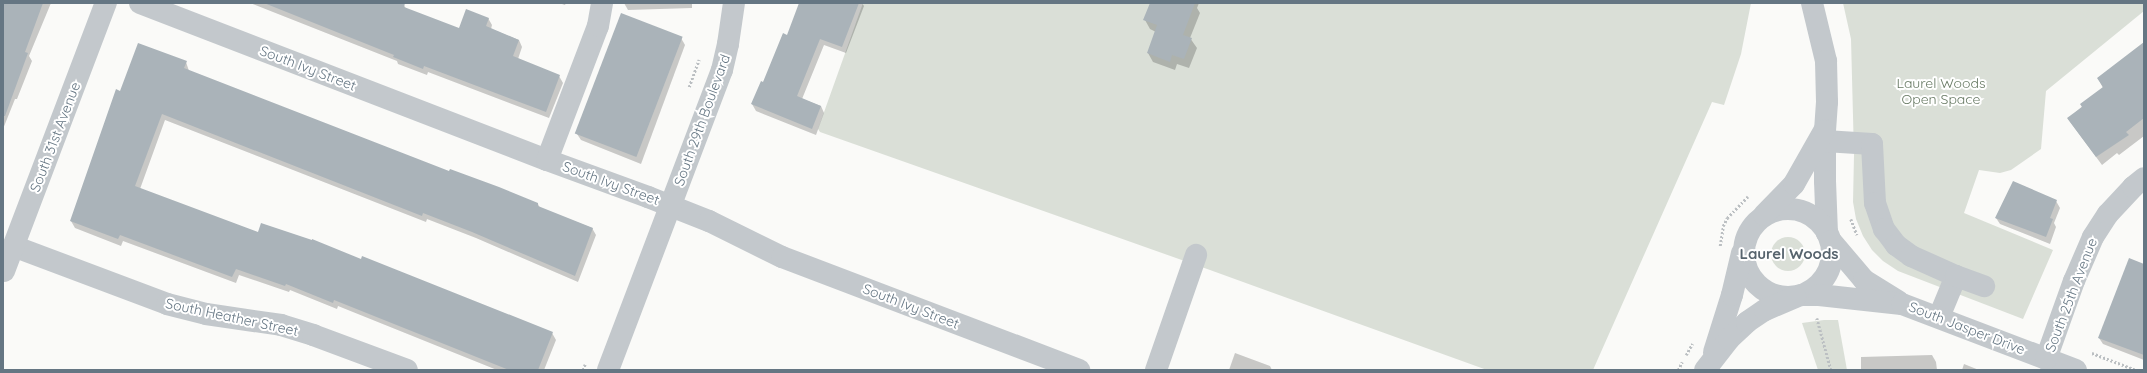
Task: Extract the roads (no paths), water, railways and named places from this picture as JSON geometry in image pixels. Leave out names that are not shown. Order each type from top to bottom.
[{"type":"street","name":"South 31st Avenue","points":[[4,271],[106,3]]},
{"type":"street","name":"South Ivy Street","points":[[140,3],[547,160],[671,206],[709,221],[782,257],[1079,370]]},
{"type":"street","points":[[547,160],[598,26],[602,3]]},
{"type":"street","name":"South 29th Boulevard","points":[[608,370],[722,70],[734,3]]},
{"type":"street","points":[[1709,364],[1728,339],[1747,322],[1765,310],[1812,291],[1827,275],[1832,258],[1829,237],[1825,136],[1827,102],[1826,61],[1812,3]]},
{"type":"street","points":[[1709,364],[1732,295],[1739,261],[1749,233],[1760,219],[1794,184],[1825,136]]},
{"type":"street","points":[[1825,136],[1872,144],[1875,202],[1884,229],[1896,245],[1911,256],[1956,276],[1984,286]]},
{"type":"street","name":"South 25th Avenue","points":[[2046,358],[2074,281],[2093,237],[2108,214],[2133,187],[2144,178]]},
{"type":"street","points":[[1760,219],[1775,211],[1793,209],[1813,217],[1829,237]]},
{"type":"street","name":"South Jasper Drive","points":[[1829,237],[1864,280],[1902,304],[2076,370]]},
{"type":"street","points":[[1745,243],[1745,266],[1754,281],[1769,294],[1780,297],[1799,296]]},
{"type":"street","name":"South Heather Street","points":[[13,246],[167,304],[206,314],[281,325],[313,334],[407,370]]},
{"type":"street","points":[[1156,370],[1196,255]]},
{"type":"street","points":[[1939,317],[1956,276]]},
{"type":"street","name":"South Jasper Drive","points":[[1799,296],[1819,295],[1902,304]]},
{"type":"district","name":"Laurel Woods","points":[[1789,254]]},
{"type":"park label","name":"Laurel Woods Open Space","points":[[1941,92]]}]
